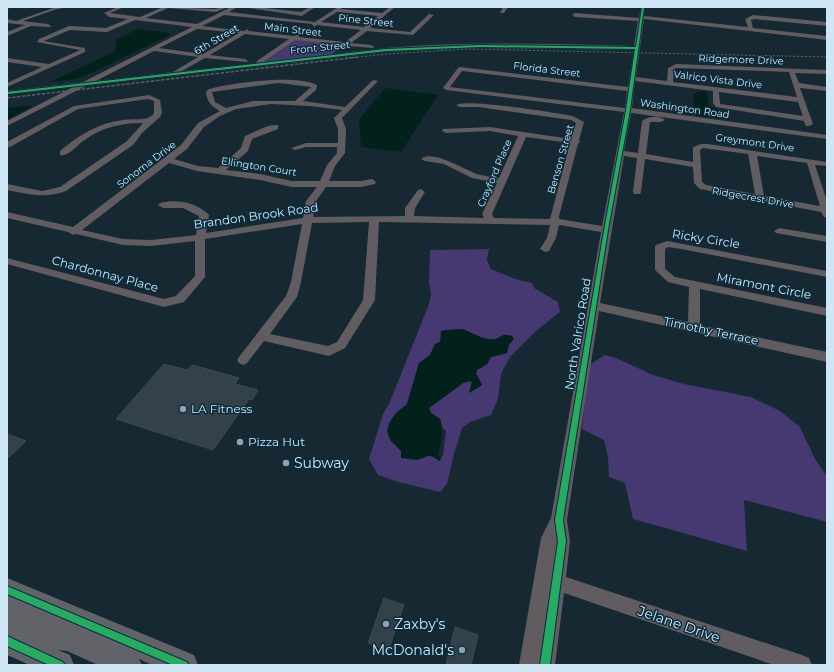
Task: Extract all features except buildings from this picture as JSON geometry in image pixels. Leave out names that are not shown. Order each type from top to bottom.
[{"type":"highway","points":[[7,590],[184,665]]},
{"type":"highway","points":[[7,616],[19,622],[32,624],[47,621],[58,612]]},
{"type":"highway","points":[[18,646],[55,637],[68,638],[128,665]]},
{"type":"highway","points":[[18,646],[60,665]]},
{"type":"street","points":[[17,22],[66,7]]},
{"type":"street","name":"Main Street","points":[[122,7],[106,13],[109,15],[386,50]]},
{"type":"street","points":[[7,85],[83,51],[83,49],[40,42],[41,40],[69,28],[107,30],[168,7],[215,11],[235,7]]},
{"type":"street","points":[[244,7],[264,8],[302,14],[313,7]]},
{"type":"street","points":[[331,56],[393,7]]},
{"type":"street","points":[[502,12],[506,7]]},
{"type":"street","name":"North Valrico Road","points":[[545,665],[562,541],[559,520],[606,230],[621,153],[643,7]]},
{"type":"street","points":[[313,25],[339,9],[382,15]]},
{"type":"street","points":[[7,124],[198,26],[224,10]]},
{"type":"street","name":"Pine Street","points":[[224,10],[313,25],[411,34],[430,15]]},
{"type":"street","points":[[575,15],[699,22],[751,30],[827,38]]},
{"type":"street","points":[[606,24],[607,16]]},
{"type":"street","points":[[751,30],[748,19],[753,17],[827,24]]},
{"type":"street","name":"6th Street","points":[[172,74],[270,18]]},
{"type":"street","points":[[7,21],[48,26]]},
{"type":"street","points":[[7,34],[32,24]]},
{"type":"street","points":[[153,49],[259,63],[305,31]]},
{"type":"street","name":"Front Street","points":[[7,93],[259,63],[386,50],[473,45],[637,48]]},
{"type":"street","points":[[628,56],[636,56]]},
{"type":"street","points":[[7,60],[49,66]]},
{"type":"street","name":"Ridgemore Drive","points":[[670,83],[671,68],[676,66],[827,72]]},
{"type":"street","name":"Washington Road","points":[[460,69],[446,88],[628,110],[827,137]]},
{"type":"street","name":"Florida Street","points":[[460,69],[631,89]]},
{"type":"street","points":[[791,70],[813,135]]},
{"type":"street","name":"Valrico Vista Drive","points":[[633,79],[801,100]]},
{"type":"street","points":[[226,111],[213,105],[210,101],[209,92],[216,88],[279,81],[311,84],[315,86],[314,89],[298,102]]},
{"type":"street","points":[[243,360],[291,296],[296,282],[311,201],[323,184],[331,166],[341,153],[342,129],[338,118],[375,82]]},
{"type":"street","points":[[796,85],[827,89]]},
{"type":"street","points":[[716,89],[716,103],[718,106],[807,119]]},
{"type":"street","points":[[7,145],[76,107],[149,97],[157,100],[158,113],[156,117],[149,121],[130,143],[63,189],[52,194],[44,194],[7,187]]},
{"type":"street","name":"Sonoma Drive","points":[[72,232],[184,147],[193,132],[200,125],[226,111],[261,103],[298,102],[347,109]]},
{"type":"street","name":"Benson Street","points":[[460,105],[478,105],[573,118],[580,122],[576,142],[554,216],[555,222],[552,241],[545,249]]},
{"type":"street","points":[[637,192],[646,121],[650,119],[827,143]]},
{"type":"street","points":[[63,152],[92,130],[101,126],[135,120],[149,121]]},
{"type":"street","points":[[220,171],[245,149],[248,138],[262,131],[275,127]]},
{"type":"street","points":[[446,131],[490,129],[576,142]]},
{"type":"street","name":"Crayford Place","points":[[491,221],[487,214],[523,134]]},
{"type":"street","points":[[295,148],[306,145],[342,145]]},
{"type":"street","name":"Greymont Drive","points":[[697,165],[696,149],[701,146],[827,164]]},
{"type":"street","points":[[621,153],[697,165]]},
{"type":"street","points":[[752,153],[760,198]]},
{"type":"street","points":[[425,159],[446,162],[475,176],[501,181]]},
{"type":"street","name":"Ellington Court","points":[[168,160],[197,168],[260,177],[292,184],[361,184],[372,182]]},
{"type":"street","points":[[810,161],[826,212]]},
{"type":"street","name":"Ridgecrest Drive","points":[[697,165],[698,182],[703,187],[826,212]]},
{"type":"street","points":[[409,219],[410,208],[421,192]]},
{"type":"street","name":"Chardonnay Place","points":[[7,261],[164,303],[180,299],[200,277],[200,237],[204,215],[196,208],[172,203],[163,205]]},
{"type":"street","name":"Brandon Brook Road","points":[[7,215],[72,232],[123,242],[151,243],[308,220],[409,219],[555,222],[571,223],[606,230]]},
{"type":"street","points":[[261,336],[330,352],[341,345],[369,300],[374,219]]},
{"type":"street","points":[[780,231],[827,239]]},
{"type":"street","name":"Ricky Circle","points":[[695,286],[672,280],[660,270],[660,247],[667,244],[682,246],[827,274]]},
{"type":"street","points":[[694,328],[695,286]]},
{"type":"street","name":"Miramont Circle","points":[[695,286],[827,312]]},
{"type":"street","name":"Timothy Terrace","points":[[594,306],[827,357]]},
{"type":"street","name":"North Valrico Road","points":[[529,665],[549,538],[559,520]]},
{"type":"street","name":"Jelane Drive","points":[[556,582],[802,665]]},
{"type":"shaded area","points":[[138,29],[170,33],[170,35],[85,76],[76,79],[50,82],[114,52],[117,45],[115,41],[117,39]]},
{"type":"shaded area","points":[[295,39],[343,45],[330,56],[261,63]]},
{"type":"shaded area","points":[[385,88],[438,95],[401,152],[361,147],[359,120]]},
{"type":"shaded area","points":[[700,91],[707,92],[709,106],[726,113],[727,119],[695,115],[693,95]]},
{"type":"shaded area","points":[[32,105],[31,107],[7,120],[7,108]]},
{"type":"shaded area","points":[[489,249],[487,260],[491,269],[518,280],[532,283],[534,288],[558,302],[560,312],[536,331],[510,357],[501,374],[498,399],[491,415],[470,422],[462,428],[447,484],[440,492],[398,482],[378,475],[369,459],[383,414],[389,404],[429,304],[431,294],[429,282],[430,250]],"holes":[[[462,329],[491,340],[497,339],[506,334],[507,353],[491,357],[487,364],[477,370],[476,373],[482,385],[469,393],[472,382],[469,381],[463,383],[429,408],[431,413],[440,419],[443,428],[446,431],[443,455],[440,460],[430,455],[421,459],[401,451],[399,447],[391,441],[395,414],[407,404],[419,364],[430,355],[435,344],[440,342],[444,330]]]},
{"type":"shaded area","points":[[462,329],[486,338],[496,339],[508,335],[512,336],[514,339],[509,345],[507,353],[491,357],[487,364],[477,370],[476,373],[482,385],[469,393],[472,382],[469,381],[463,383],[429,408],[431,413],[440,419],[442,437],[438,454],[441,459],[439,461],[431,456],[423,457],[417,460],[401,458],[401,451],[389,437],[387,431],[389,423],[395,414],[407,404],[419,363],[430,355],[435,344],[440,342],[441,331]]},
{"type":"shaded area","points":[[605,355],[616,358],[653,375],[684,384],[751,397],[780,411],[800,427],[815,459],[827,476],[827,522],[744,500],[747,551],[633,519],[625,483],[609,477],[608,457],[604,440],[582,429],[589,365]]},
{"type":"railway","points":[[353,58],[468,49],[827,57]]},
{"type":"railway","points":[[353,58],[358,57]]},
{"type":"railway","points":[[349,58],[353,58]]},
{"type":"railway","points":[[7,98],[353,58]]},
{"type":"cycle path","points":[[545,665],[562,541],[559,520],[606,230],[628,110],[643,7]]},
{"type":"cycle path","points":[[7,93],[386,50],[480,46],[637,48]]},
{"type":"cycle path","points":[[7,590],[184,665]]},
{"type":"cycle path","points":[[7,641],[60,665]]},
{"type":"place","name":"LA Fitness","points":[[183,409]]},
{"type":"place","name":"Pizza Hut","points":[[240,442]]},
{"type":"place","name":"Subway","points":[[286,463]]},
{"type":"place","name":"Zaxby's","points":[[386,624]]},
{"type":"place","name":"McDonald's","points":[[462,650]]}]
